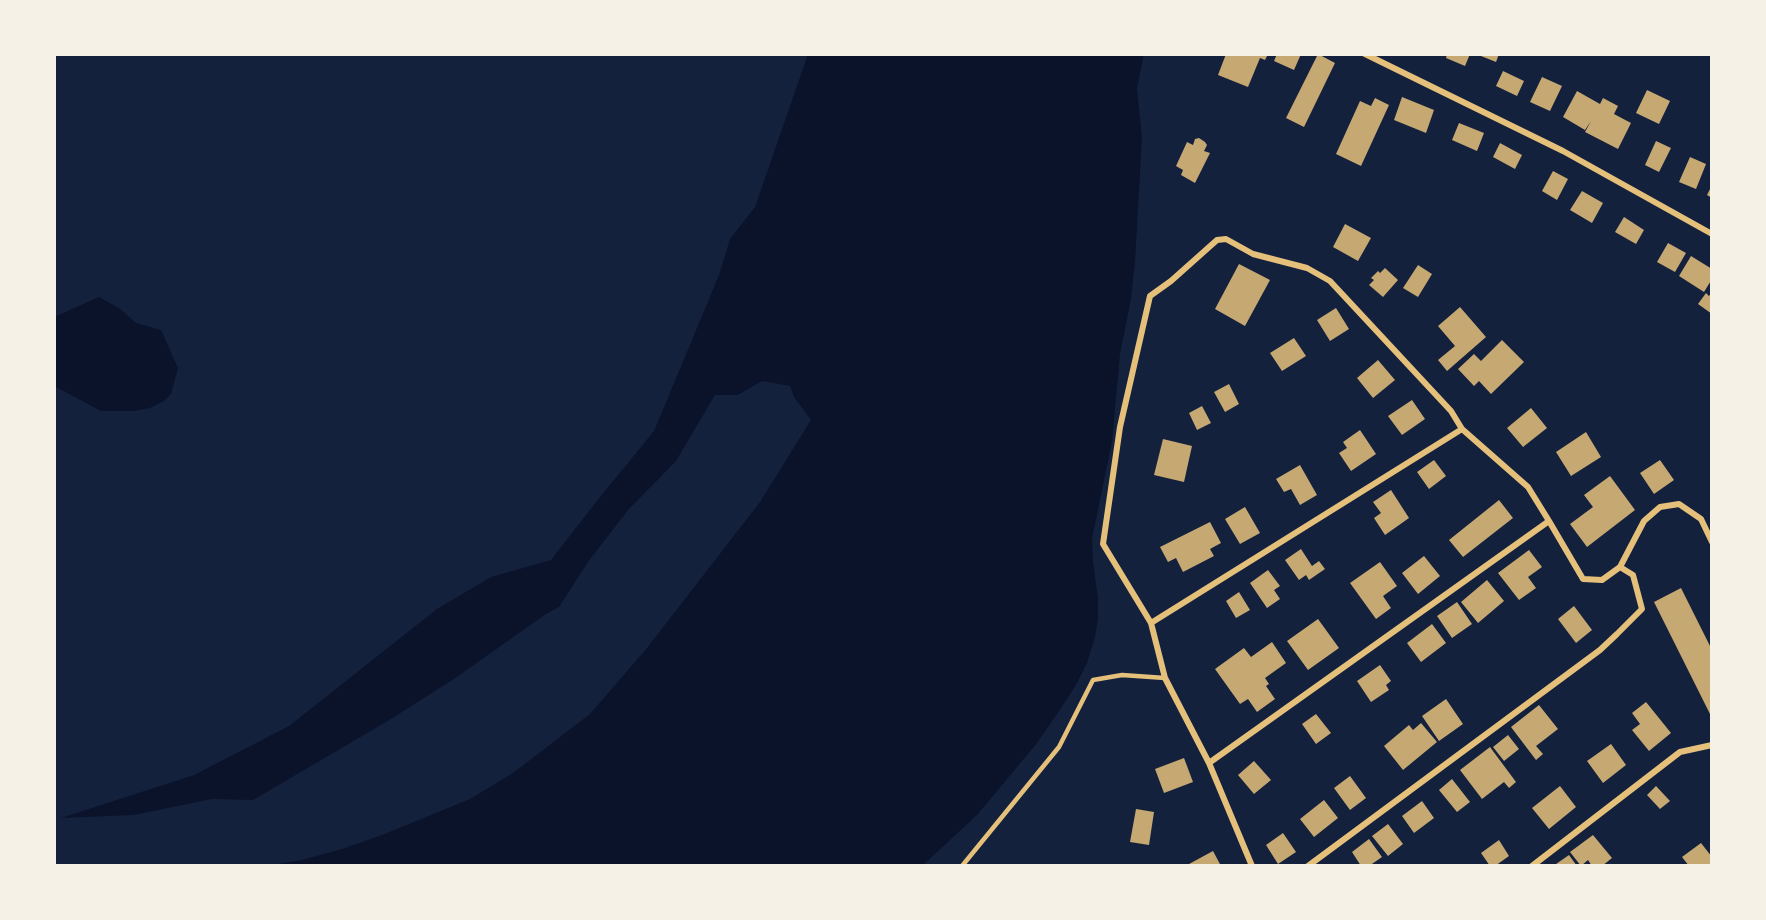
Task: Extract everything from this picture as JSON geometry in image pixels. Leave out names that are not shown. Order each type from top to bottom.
[{"type":"street","points":[[1365,54],[1563,151],[1712,234]]},
{"type":"street","points":[[1252,866],[1209,763],[1165,678],[1151,623],[1103,544],[1119,427],[1150,296],[1172,281],[1216,240],[1226,239],[1253,254],[1307,268],[1329,281],[1451,411],[1462,429],[1528,487],[1583,579],[1602,580],[1620,567],[1644,521],[1660,507],[1679,504],[1701,519],[1712,542]]},
{"type":"street","points":[[1151,623],[1462,429]]},
{"type":"street","points":[[1209,763],[1549,521]]},
{"type":"street","points":[[1308,866],[1600,650],[1617,634],[1642,609],[1633,575],[1620,567]]},
{"type":"street","points":[[1532,866],[1680,752],[1712,745]]},
{"type":"lane","points":[[962,866],[1059,747],[1093,680],[1122,675],[1165,678]]},
{"type":"water","points":[[808,54],[1144,54],[1137,88],[1142,138],[1135,262],[1131,299],[1120,354],[1112,442],[1092,539],[1098,599],[1095,637],[1087,663],[1061,708],[1037,743],[977,815],[922,866],[265,866],[302,860],[342,849],[470,799],[513,773],[590,714],[647,648],[760,502],[811,420],[794,397],[790,386],[762,381],[738,395],[715,395],[676,461],[628,510],[588,562],[559,607],[454,679],[386,722],[253,800],[212,799],[134,815],[61,818],[194,775],[289,726],[437,609],[491,577],[551,560],[654,431],[719,275],[730,239],[755,207]]},
{"type":"water","points":[[99,297],[119,308],[136,323],[161,330],[178,368],[171,394],[164,401],[150,408],[134,411],[101,411],[54,386],[54,317]]},
{"type":"building","points":[[1226,54],[1268,54],[1265,60],[1260,58],[1248,87],[1218,75]]},
{"type":"building","points":[[1277,54],[1301,54],[1294,70],[1274,61]]},
{"type":"building","points":[[1318,54],[1335,63],[1304,127],[1286,118]]},
{"type":"building","points":[[1447,54],[1470,54],[1465,66],[1446,58]]},
{"type":"building","points":[[1476,54],[1499,54],[1496,62]]},
{"type":"building","points":[[1503,71],[1524,81],[1517,96],[1496,86]]},
{"type":"building","points":[[1542,77],[1562,86],[1550,111],[1530,102]]},
{"type":"building","points":[[1647,90],[1670,101],[1659,124],[1636,113]]},
{"type":"building","points":[[1577,91],[1600,104],[1603,98],[1618,106],[1614,114],[1631,123],[1618,149],[1585,132],[1591,121],[1585,130],[1563,117]]},
{"type":"building","points":[[1402,97],[1434,110],[1426,133],[1394,120]]},
{"type":"building","points":[[1375,98],[1389,105],[1361,166],[1336,154],[1360,101],[1371,106]]},
{"type":"building","points":[[1459,123],[1484,133],[1477,151],[1452,140]]},
{"type":"building","points":[[1199,138],[1207,145],[1204,151],[1210,153],[1195,183],[1181,175],[1183,170],[1176,166],[1187,142],[1193,145],[1195,139]]},
{"type":"building","points":[[1656,141],[1671,148],[1659,172],[1645,165]]},
{"type":"building","points":[[1500,143],[1522,155],[1515,169],[1493,157]]},
{"type":"building","points":[[1690,157],[1706,164],[1696,189],[1679,182]]},
{"type":"building","points":[[1553,171],[1568,179],[1557,200],[1542,191]]},
{"type":"building","points":[[1712,185],[1712,198],[1707,195]]},
{"type":"building","points":[[1582,191],[1603,203],[1592,223],[1570,210]]},
{"type":"building","points":[[1624,217],[1644,230],[1636,244],[1615,232]]},
{"type":"building","points":[[1345,224],[1371,238],[1358,261],[1333,247]]},
{"type":"building","points":[[1668,243],[1686,253],[1675,272],[1657,262]]},
{"type":"building","points":[[1691,256],[1712,269],[1712,279],[1704,292],[1679,276]]},
{"type":"building","points":[[1239,264],[1270,280],[1245,326],[1215,309]]},
{"type":"building","points":[[1418,265],[1432,274],[1418,297],[1403,288]]},
{"type":"building","points":[[1385,268],[1398,280],[1383,297],[1369,285],[1374,280],[1371,278]]},
{"type":"building","points":[[1712,292],[1712,314],[1698,304],[1706,293],[1709,296]]},
{"type":"building","points":[[1460,307],[1486,337],[1447,371],[1438,360],[1455,346],[1438,326]]},
{"type":"building","points":[[1336,308],[1349,329],[1330,341],[1317,320]]},
{"type":"building","points":[[1294,338],[1306,356],[1282,371],[1270,353]]},
{"type":"building","points":[[1502,340],[1524,362],[1491,394],[1479,381],[1474,386],[1458,369],[1474,354],[1481,361]]},
{"type":"building","points":[[1378,360],[1395,380],[1373,398],[1357,378]]},
{"type":"building","points":[[1229,384],[1239,404],[1225,412],[1214,392]]},
{"type":"building","points":[[1412,400],[1425,419],[1402,435],[1388,416]]},
{"type":"building","points":[[1202,406],[1211,423],[1197,430],[1189,413]]},
{"type":"building","points":[[1531,408],[1547,428],[1523,447],[1507,428]]},
{"type":"building","points":[[1360,430],[1376,454],[1351,471],[1339,453],[1347,448],[1343,442]]},
{"type":"building","points":[[1586,432],[1601,457],[1571,476],[1556,452]]},
{"type":"building","points":[[1163,439],[1192,446],[1184,482],[1154,475]]},
{"type":"building","points":[[1434,460],[1446,476],[1429,489],[1417,472]]},
{"type":"building","points":[[1660,460],[1674,480],[1654,494],[1640,473]]},
{"type":"building","points":[[1300,465],[1317,495],[1300,505],[1291,489],[1284,492],[1276,479]]},
{"type":"building","points":[[1610,476],[1635,510],[1587,547],[1570,524],[1593,507],[1584,495]]},
{"type":"building","points":[[1391,490],[1409,518],[1385,535],[1374,518],[1381,513],[1373,502]]},
{"type":"building","points":[[1499,500],[1513,518],[1463,557],[1449,540]]},
{"type":"building","points":[[1245,507],[1260,533],[1240,544],[1225,519]]},
{"type":"building","points":[[1210,522],[1221,543],[1210,549],[1214,556],[1183,572],[1176,558],[1168,562],[1160,547]]},
{"type":"building","points":[[1301,549],[1312,566],[1319,561],[1325,569],[1309,580],[1306,575],[1299,580],[1285,560]]},
{"type":"building","points":[[1529,550],[1542,567],[1528,577],[1536,588],[1519,600],[1498,573]]},
{"type":"building","points":[[1424,556],[1440,576],[1418,594],[1402,573]]},
{"type":"building","points":[[1380,562],[1397,586],[1383,596],[1391,608],[1376,619],[1350,583]]},
{"type":"building","points":[[1268,570],[1280,586],[1274,590],[1280,599],[1267,608],[1250,583]]},
{"type":"building","points":[[1487,580],[1504,601],[1478,623],[1461,602]]},
{"type":"building","points":[[1681,588],[1712,650],[1712,718],[1654,602]]},
{"type":"building","points":[[1239,592],[1250,610],[1236,618],[1226,601]]},
{"type":"building","points":[[1457,602],[1472,624],[1452,638],[1437,616]]},
{"type":"building","points":[[1574,606],[1592,630],[1576,643],[1558,619]]},
{"type":"building","points":[[1318,619],[1339,648],[1308,670],[1287,641]]},
{"type":"building","points":[[1432,624],[1446,643],[1421,662],[1407,643]]},
{"type":"building","points":[[1272,642],[1286,663],[1265,678],[1269,684],[1266,686],[1275,699],[1257,712],[1248,699],[1240,704],[1215,669],[1244,648],[1251,657]]},
{"type":"building","points":[[1380,665],[1391,681],[1386,685],[1389,690],[1371,702],[1357,681]]},
{"type":"building","points":[[1446,699],[1463,724],[1439,741],[1422,716]]},
{"type":"building","points":[[1646,702],[1671,733],[1649,751],[1632,730],[1640,724],[1632,713]]},
{"type":"building","points":[[1539,705],[1558,729],[1536,746],[1543,754],[1536,760],[1511,727]]},
{"type":"building","points":[[1316,714],[1331,733],[1316,744],[1302,724]]},
{"type":"building","points":[[1421,723],[1437,742],[1403,770],[1384,746],[1409,725],[1413,730]]},
{"type":"building","points":[[1508,735],[1519,749],[1504,761],[1493,747]]},
{"type":"building","points":[[1611,744],[1626,765],[1603,783],[1587,761]]},
{"type":"building","points":[[1490,747],[1516,782],[1509,788],[1504,782],[1482,799],[1460,770]]},
{"type":"building","points":[[1184,758],[1193,782],[1164,793],[1155,769]]},
{"type":"building","points":[[1254,761],[1271,780],[1254,794],[1238,775]]},
{"type":"building","points":[[1350,776],[1366,798],[1350,810],[1334,788]]},
{"type":"building","points":[[1452,779],[1470,802],[1457,812],[1439,790]]},
{"type":"building","points":[[1560,786],[1576,807],[1549,829],[1532,808]]},
{"type":"building","points":[[1656,786],[1670,801],[1660,809],[1647,795]]},
{"type":"building","points":[[1324,800],[1338,818],[1314,837],[1300,819]]},
{"type":"building","points":[[1422,801],[1434,818],[1414,833],[1402,816]]},
{"type":"building","points":[[1136,809],[1154,812],[1149,845],[1130,842]]},
{"type":"building","points":[[1388,824],[1403,844],[1388,856],[1372,836]]},
{"type":"building","points":[[1283,833],[1296,852],[1278,864],[1266,845]]},
{"type":"building","points":[[1593,835],[1612,858],[1602,866],[1592,866],[1588,860],[1581,866],[1570,852]]},
{"type":"building","points":[[1369,839],[1382,857],[1369,866],[1361,866],[1352,852]]},
{"type":"building","points":[[1499,840],[1509,856],[1495,866],[1490,866],[1481,853]]},
{"type":"building","points":[[1701,843],[1712,857],[1712,866],[1689,866],[1682,857]]},
{"type":"building","points":[[1213,851],[1221,866],[1190,866],[1189,864]]},
{"type":"building","points":[[1569,855],[1577,866],[1558,866],[1556,864]]}]
